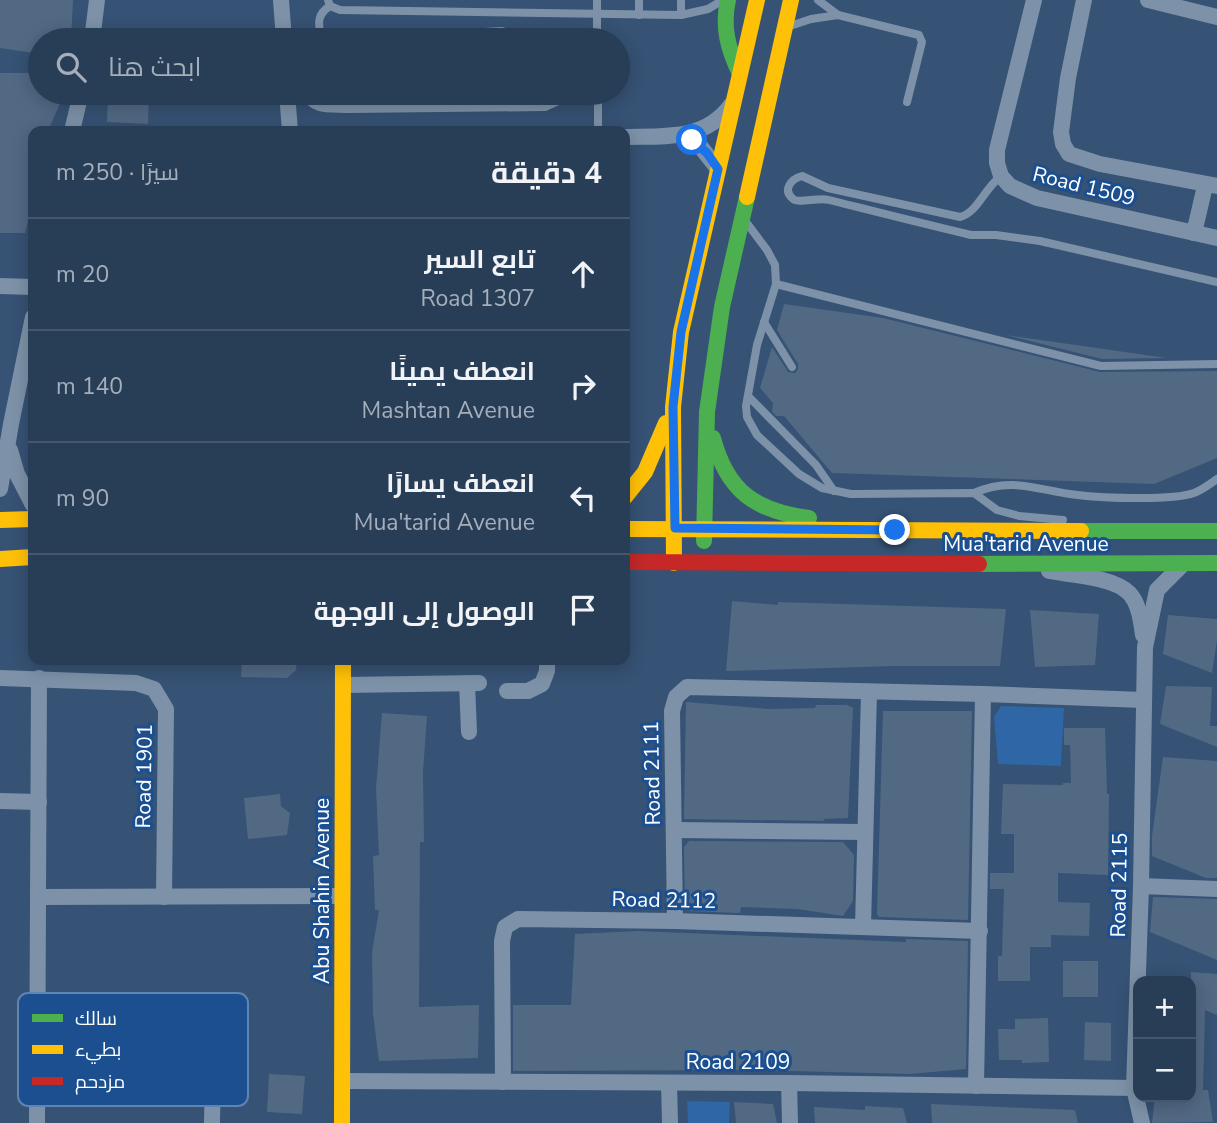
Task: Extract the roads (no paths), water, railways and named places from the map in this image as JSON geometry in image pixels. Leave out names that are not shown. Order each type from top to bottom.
[{"type":"street","points":[[94,28],[97,0]]},
{"type":"street","points":[[281,0],[283,28]]},
{"type":"street","points":[[725,0],[725,36],[740,74]]},
{"type":"street","points":[[674,563],[673,407],[681,332],[757,0]]},
{"type":"street","points":[[703,562],[707,412],[722,307],[791,0]]},
{"type":"street","name":"Road 1509","points":[[1034,0],[997,150],[1000,176],[1010,186],[1037,198],[1217,239]]},
{"type":"street","points":[[1084,0],[1060,132],[1063,144],[1069,154],[1100,164],[1211,186],[1194,233]]},
{"type":"street","points":[[1151,0],[1217,17]]},
{"type":"street","points":[[630,137],[683,136],[707,128],[726,112],[733,102]]},
{"type":"street","points":[[73,126],[78,105]]},
{"type":"street","points":[[288,105],[290,126]]},
{"type":"street","points":[[683,136],[707,153],[718,169]]},
{"type":"street","points":[[0,286],[28,287]]},
{"type":"street","points":[[0,489],[5,440],[28,339]]},
{"type":"street","points":[[630,492],[645,475],[655,456],[673,407]]},
{"type":"street","points":[[707,412],[720,463],[733,485],[756,504],[785,515],[865,521],[895,530]]},
{"type":"street","points":[[5,440],[28,495]]},
{"type":"street","points":[[0,520],[28,519]]},
{"type":"street","name":"Mua'tarid Avenue","points":[[630,529],[1217,531]]},
{"type":"street","points":[[0,559],[28,557]]},
{"type":"street","name":"Mua'tarid Avenue","points":[[630,562],[1217,563]]},
{"type":"street","name":"Road 2115","points":[[1012,564],[1104,580],[1123,588],[1134,600],[1141,621],[1144,647],[1141,886],[1136,1039]]},
{"type":"street","name":"Road 2115","points":[[1144,647],[1157,590],[1182,565]]},
{"type":"street","name":"Abu Shahin Avenue","points":[[342,1123],[343,665]]},
{"type":"street","points":[[507,691],[527,691],[542,684],[547,665]]},
{"type":"street","name":"Road 1901","points":[[0,678],[136,683],[154,689],[166,709],[164,897]]},
{"type":"street","points":[[38,678],[39,993]]},
{"type":"street","points":[[344,685],[473,683],[469,732]]},
{"type":"street","name":"Road 2111","points":[[675,921],[672,711],[681,691],[694,686],[1143,700]]},
{"type":"street","points":[[863,927],[869,692]]},
{"type":"street","points":[[976,1086],[983,694]]},
{"type":"street","points":[[0,801],[39,802]]},
{"type":"street","points":[[674,830],[865,832]]},
{"type":"street","points":[[1141,886],[1217,889]]},
{"type":"street","points":[[38,897],[342,896]]},
{"type":"street","name":"Road 2112","points":[[503,1082],[502,941],[505,927],[511,922],[525,919],[675,921],[980,931]]},
{"type":"street","name":"Road 2109","points":[[342,1081],[1133,1088]]},
{"type":"street","points":[[670,1083],[670,1123]]},
{"type":"street","points":[[789,1083],[790,1123]]},
{"type":"street","name":"Road 2115","points":[[1137,1102],[1142,1123]]},
{"type":"lane","points":[[597,0],[597,28]]},
{"type":"lane","points":[[639,0],[639,15]]},
{"type":"lane","points":[[681,0],[681,15]]},
{"type":"lane","points":[[318,28],[319,17],[329,3],[340,10],[681,15],[708,9],[725,0]]},
{"type":"lane","points":[[818,0],[838,15],[921,37],[906,102]]},
{"type":"lane","points":[[785,28],[811,19],[838,15]]},
{"type":"lane","points":[[313,105],[317,108],[348,109],[549,105]]},
{"type":"lane","points":[[598,105],[598,126]]},
{"type":"lane","points":[[1000,176],[986,189],[973,212],[960,218],[828,188],[802,176],[794,178],[789,184],[788,192],[798,201],[825,199],[960,232],[1040,241],[1217,282]]},
{"type":"lane","points":[[743,218],[775,265],[776,284],[764,322],[748,396],[747,417],[757,435],[810,482],[834,491],[865,494],[975,493],[998,485],[1027,485],[1087,496],[1173,497],[1196,493],[1217,479]]},
{"type":"lane","points":[[776,284],[1101,366],[1217,364]]},
{"type":"lane","points":[[764,322],[792,367]]},
{"type":"lane","points":[[748,396],[816,465],[834,491]]},
{"type":"lane","points":[[975,493],[997,510],[1019,516],[1146,532]]}]
